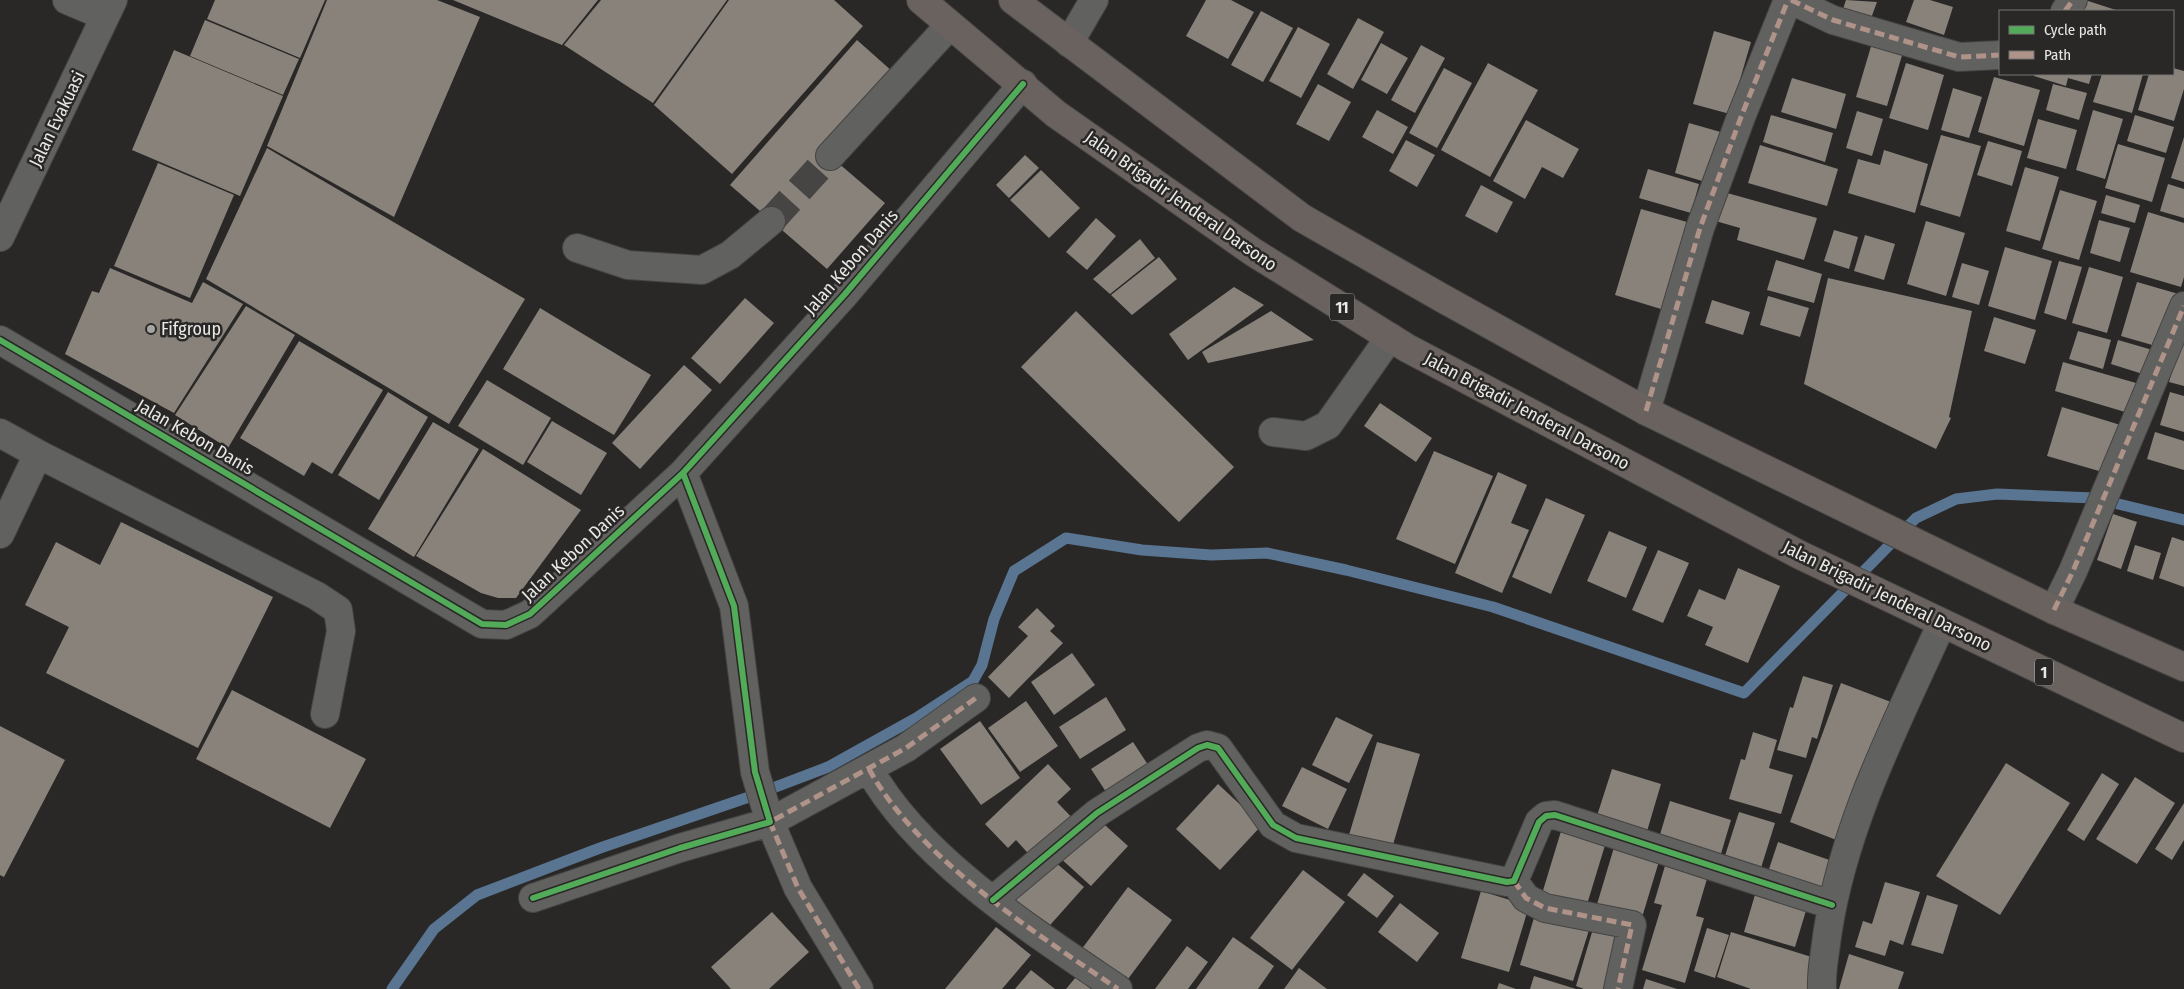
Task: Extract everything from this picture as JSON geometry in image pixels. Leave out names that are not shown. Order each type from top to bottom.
[{"type":"highway","name":"Jalan Brigadir Jenderal Darsono","points":[[921,0],[1023,84],[1056,114],[1253,252],[1390,337],[1612,457],[1800,555],[2184,738]]},
{"type":"highway","points":[[1014,0],[1068,43],[1302,218],[1646,411],[1853,510],[2054,610],[2184,667]]},
{"type":"street","points":[[67,0],[109,8]]},
{"type":"street","points":[[1068,43],[1094,0]]},
{"type":"street","points":[[1646,411],[1700,228],[1741,117],[1790,0],[1833,20],[1960,57],[1999,55]]},
{"type":"street","points":[[2066,10],[2074,0]]},
{"type":"street","name":"Jalan Evakuasi","points":[[0,237],[109,8]]},
{"type":"street","points":[[830,156],[950,25]]},
{"type":"street","name":"Jalan Kebon Danis","points":[[0,340],[482,624],[506,625],[530,614],[683,473],[845,294],[1023,84]]},
{"type":"street","points":[[577,248],[628,264],[702,270],[730,255],[771,221]]},
{"type":"street","points":[[2054,610],[2112,480],[2184,306]]},
{"type":"street","points":[[1273,432],[1306,436],[1328,425],[1390,337]]},
{"type":"street","points":[[0,433],[317,596],[338,610],[341,630],[325,714]]},
{"type":"street","points":[[0,534],[38,454]]},
{"type":"street","points":[[683,473],[734,606],[756,772],[767,816],[798,888],[859,989]]},
{"type":"street","points":[[1822,989],[1832,905],[1850,837],[1907,696],[1942,623]]},
{"type":"street","points":[[533,898],[767,816],[869,769],[906,748],[976,698]]},
{"type":"street","points":[[993,900],[1097,813],[1198,748],[1207,745],[1218,748],[1272,825],[1283,833],[1296,838],[1489,880],[1514,881]]},
{"type":"street","points":[[869,769],[879,787],[907,824],[930,847],[993,900],[1056,947],[1118,989]]},
{"type":"street","points":[[1514,881],[1528,852],[1539,822],[1546,816],[1555,815],[1832,905]]},
{"type":"street","points":[[1514,881],[1526,898],[1545,908],[1632,925],[1618,989]]},
{"type":"building","points":[[215,0],[325,0],[300,58],[207,19]]},
{"type":"building","points":[[327,0],[437,0],[480,17],[394,217],[267,146]]},
{"type":"building","points":[[453,0],[598,0],[562,45]]},
{"type":"building","points":[[601,0],[727,0],[653,103],[564,45]]},
{"type":"building","points":[[729,0],[834,0],[863,26],[732,174],[654,105]]},
{"type":"building","points":[[1206,0],[1231,0],[1254,12],[1228,59],[1186,36]]},
{"type":"building","points":[[1846,0],[1877,2],[1869,24],[1841,15]]},
{"type":"building","points":[[1914,0],[1930,0],[1953,7],[1944,35],[1906,22]]},
{"type":"building","points":[[2085,0],[2116,10],[2082,10]]},
{"type":"building","points":[[1261,11],[1293,28],[1263,82],[1231,65]]},
{"type":"building","points":[[1358,18],[1384,32],[1353,89],[1327,74]]},
{"type":"building","points":[[205,20],[299,59],[283,95],[190,56]]},
{"type":"building","points":[[1298,27],[1330,44],[1301,98],[1269,81]]},
{"type":"building","points":[[1714,31],[1751,42],[1730,114],[1693,104]]},
{"type":"building","points":[[857,40],[893,72],[830,156],[885,203],[827,269],[730,185]]},
{"type":"building","points":[[1381,43],[1408,58],[1387,94],[1361,80]]},
{"type":"building","points":[[1872,43],[1903,52],[1887,106],[1856,97]]},
{"type":"building","points":[[1421,45],[1445,58],[1415,113],[1391,100]]},
{"type":"building","points":[[174,50],[283,96],[240,196],[132,150]]},
{"type":"building","points":[[1488,63],[1538,90],[1490,177],[1441,150]]},
{"type":"building","points":[[1906,63],[1944,75],[1928,130],[1889,118]]},
{"type":"building","points":[[1444,68],[1472,83],[1437,148],[1409,133]]},
{"type":"building","points":[[2174,68],[2184,71],[2184,89],[2174,121],[2138,110],[2149,75],[2174,75]]},
{"type":"building","points":[[2092,75],[2089,84],[2068,78],[2066,86],[2034,76]]},
{"type":"building","points":[[2102,75],[2143,75],[2132,113],[2093,102]]},
{"type":"building","points":[[1994,77],[2040,90],[2024,146],[1978,132]]},
{"type":"building","points":[[1792,78],[1846,94],[1836,129],[1781,112]]},
{"type":"building","points":[[1318,84],[1351,102],[1329,141],[1296,124]]},
{"type":"building","points":[[2053,84],[2087,93],[2079,120],[2046,110]]},
{"type":"building","points":[[1953,88],[1982,97],[1969,138],[1941,130]]},
{"type":"building","points":[[1377,110],[1408,127],[1393,154],[1362,137]]},
{"type":"building","points":[[2093,110],[2123,119],[2105,179],[2076,170]]},
{"type":"building","points":[[1857,111],[1883,119],[1872,156],[1846,148]]},
{"type":"building","points":[[1771,115],[1833,133],[1825,162],[1763,142]]},
{"type":"building","points":[[2135,115],[2174,127],[2166,153],[2127,141]]},
{"type":"building","points":[[2038,119],[2077,130],[2066,169],[2027,158]]},
{"type":"building","points":[[1526,120],[1579,149],[1563,178],[1542,167],[1525,199],[1493,181]]},
{"type":"building","points":[[1689,123],[1724,133],[1709,183],[1675,173]]},
{"type":"building","points":[[1941,135],[1981,146],[1960,217],[1920,205]]},
{"type":"building","points":[[2184,137],[2184,182],[2171,178]]},
{"type":"building","points":[[1406,140],[1435,155],[1417,187],[1389,171]]},
{"type":"building","points":[[1988,141],[2022,151],[2012,186],[1977,175]]},
{"type":"building","points":[[2118,144],[2165,158],[2152,202],[2105,188]]},
{"type":"building","points":[[1760,145],[1838,169],[1827,206],[1748,183]]},
{"type":"building","points":[[267,148],[525,299],[449,424],[206,279]]},
{"type":"building","points":[[1884,150],[1928,164],[1915,213],[1848,193],[1858,159],[1880,165]]},
{"type":"building","points":[[1025,155],[1039,168],[1009,198],[996,185]]},
{"type":"building","points":[[158,163],[234,195],[190,298],[114,266]]},
{"type":"building","points":[[2025,167],[2059,177],[2040,241],[2006,231]]},
{"type":"building","points":[[1648,169],[1699,184],[1691,213],[1639,198]]},
{"type":"building","points":[[1041,170],[1080,208],[1049,238],[1010,200]]},
{"type":"building","points":[[2168,184],[2184,189],[2184,218],[2160,211]]},
{"type":"building","points":[[1481,185],[1513,202],[1497,233],[1465,216]]},
{"type":"building","points":[[2060,190],[2097,201],[2079,260],[2042,249]]},
{"type":"building","points":[[1720,191],[1817,218],[1804,260],[1737,240],[1740,228],[1712,220]]},
{"type":"building","points":[[2106,195],[2140,205],[2135,223],[2101,213]]},
{"type":"building","points":[[1641,209],[1687,222],[1661,309],[1615,295]]},
{"type":"building","points":[[2148,212],[2184,223],[2184,277],[2181,287],[2130,272]]},
{"type":"building","points":[[1096,218],[1116,236],[1087,270],[1066,252]]},
{"type":"building","points":[[2099,220],[2130,228],[2120,262],[2090,253]]},
{"type":"building","points":[[1926,221],[1965,233],[1946,296],[1907,284]]},
{"type":"building","points":[[1834,230],[1858,237],[1849,269],[1824,261]]},
{"type":"building","points":[[1865,235],[1895,244],[1884,280],[1854,271]]},
{"type":"building","points":[[1140,239],[1155,258],[1110,294],[1093,279]]},
{"type":"building","points":[[2005,247],[2052,261],[2035,320],[1988,306]]},
{"type":"building","points":[[1159,257],[1177,279],[1132,315],[1111,295]]},
{"type":"building","points":[[1776,260],[1822,274],[1814,303],[1767,290]]},
{"type":"building","points":[[2059,261],[2082,267],[2066,320],[2044,313]]},
{"type":"building","points":[[1962,263],[1989,271],[1979,305],[1952,297]]},
{"type":"building","points":[[2089,267],[2123,277],[2107,333],[2072,323]]},
{"type":"building","name":"Fifgroup","points":[[110,268],[192,303],[203,282],[243,304],[174,413],[65,354],[92,291],[99,293]]},
{"type":"building","points":[[1828,278],[1972,311],[1949,417],[1951,418],[1936,449],[1804,384]]},
{"type":"building","points":[[2137,282],[2182,295],[2166,349],[2121,336]]},
{"type":"building","points":[[1234,287],[1264,305],[1188,360],[1169,334]]},
{"type":"building","points":[[1768,296],[1809,308],[1800,337],[1760,325]]},
{"type":"building","points":[[745,298],[774,323],[720,384],[691,358]]},
{"type":"building","points":[[1712,300],[1750,312],[1743,335],[1705,323]]},
{"type":"building","points":[[246,306],[295,335],[228,448],[175,415]]},
{"type":"building","points":[[540,308],[651,375],[614,435],[503,369]]},
{"type":"building","points":[[1076,311],[1234,467],[1179,522],[1021,367]]},
{"type":"building","points":[[1271,311],[1314,340],[1208,363],[1202,352]]},
{"type":"building","points":[[1994,317],[2036,330],[2025,364],[1984,351]]},
{"type":"building","points":[[2078,331],[2111,340],[2103,369],[2069,359]]},
{"type":"building","points":[[2182,337],[2184,338],[2184,386],[2169,382]]},
{"type":"building","points":[[2118,340],[2156,351],[2149,376],[2111,364]]},
{"type":"building","points":[[299,341],[383,390],[332,474],[312,462],[304,476],[240,438]]},
{"type":"building","points":[[2063,362],[2143,385],[2135,415],[2055,391]]},
{"type":"building","points":[[684,365],[712,390],[640,469],[612,443]]},
{"type":"building","points":[[487,380],[551,418],[523,465],[458,426]]},
{"type":"building","points":[[388,392],[428,417],[379,500],[338,475]]},
{"type":"building","points":[[2170,392],[2184,396],[2184,432],[2160,425]]},
{"type":"building","points":[[1380,403],[1432,438],[1416,462],[1364,426]]},
{"type":"building","points":[[2062,407],[2127,427],[2113,475],[2047,456]]},
{"type":"building","points":[[552,421],[607,453],[581,495],[527,462]]},
{"type":"building","points":[[433,422],[479,449],[414,557],[368,529]]},
{"type":"building","points":[[2155,432],[2184,441],[2184,470],[2147,459]]},
{"type":"building","points":[[483,449],[581,510],[516,598],[498,598],[481,593],[416,556]]},
{"type":"building","points":[[1434,451],[1493,476],[1455,564],[1396,539]]},
{"type":"building","points":[[1498,472],[1527,485],[1511,523],[1529,530],[1502,593],[1455,573]]},
{"type":"building","points":[[1546,498],[1585,515],[1551,594],[1512,577]]},
{"type":"building","points":[[2113,514],[2137,522],[2121,569],[2097,560]]},
{"type":"building","points":[[121,522],[273,597],[198,748],[46,673],[69,627],[25,605],[56,542],[100,565]]},
{"type":"building","points":[[1609,531],[1647,547],[1626,598],[1587,581]]},
{"type":"building","points":[[2172,537],[2184,541],[2184,587],[2159,578]]},
{"type":"building","points":[[2135,545],[2161,553],[2153,580],[2127,571]]},
{"type":"building","points":[[1658,550],[1689,563],[1663,623],[1632,610]]},
{"type":"building","points":[[1738,568],[1780,586],[1748,663],[1705,645],[1713,627],[1687,616],[1699,589],[1725,600]]},
{"type":"building","points":[[1037,608],[1055,626],[1050,631],[1063,643],[1009,698],[988,677],[1028,636],[1018,627]]},
{"type":"building","points":[[1072,653],[1095,685],[1054,715],[1031,682]]},
{"type":"building","points":[[1803,676],[1833,685],[1817,739],[1812,737],[1806,758],[1777,750],[1790,707],[1793,708]]},
{"type":"building","points":[[1841,683],[1891,702],[1839,841],[1790,822]]},
{"type":"building","points":[[232,690],[366,759],[330,828],[196,759]]},
{"type":"building","points":[[1106,697],[1126,730],[1080,759],[1059,727]]},
{"type":"building","points":[[1026,701],[1058,746],[1020,772],[988,728]]},
{"type":"building","points":[[1336,717],[1373,735],[1349,783],[1312,765]]},
{"type":"building","points":[[980,721],[1020,778],[981,805],[940,749]]},
{"type":"building","points":[[0,726],[65,760],[4,877],[0,875]]},
{"type":"building","points":[[1753,732],[1777,740],[1769,768],[1793,775],[1781,814],[1729,799],[1741,759],[1745,760]]},
{"type":"building","points":[[1133,742],[1154,774],[1112,801],[1091,769]]},
{"type":"building","points":[[1377,742],[1420,754],[1392,848],[1349,835]]},
{"type":"building","points":[[2006,763],[2070,803],[2000,915],[1936,876]]},
{"type":"building","points":[[1048,764],[1071,789],[1057,802],[1077,823],[1036,862],[1016,840],[1008,848],[985,824]]},
{"type":"building","points":[[1302,767],[1347,789],[1328,829],[1282,806]]},
{"type":"building","points":[[1612,769],[1661,784],[1645,838],[1595,822]]},
{"type":"building","points":[[2102,773],[2119,784],[2084,841],[2067,830]]},
{"type":"building","points":[[2135,777],[2175,803],[2137,864],[2096,839]]},
{"type":"building","points":[[1218,784],[1262,825],[1220,870],[1176,829]]},
{"type":"building","points":[[1670,801],[1731,820],[1720,857],[1659,838]]},
{"type":"building","points":[[2184,803],[2184,840],[2172,860],[2155,849]]},
{"type":"building","points":[[1739,812],[1775,823],[1760,871],[1724,859]]},
{"type":"building","points":[[1095,816],[1128,846],[1091,886],[1058,856]]},
{"type":"building","points":[[1562,828],[1606,842],[1585,911],[1541,897]]},
{"type":"building","points":[[1778,842],[1835,862],[1825,894],[1767,875]]},
{"type":"building","points":[[1615,844],[1660,858],[1640,924],[1595,911]]},
{"type":"building","points":[[1047,855],[1084,887],[1043,933],[1006,902]]},
{"type":"building","points":[[1667,859],[1709,872],[1696,916],[1704,918],[1685,983],[1642,970],[1662,905],[1654,903]]},
{"type":"building","points":[[1303,870],[1345,902],[1292,970],[1250,938]]},
{"type":"building","points":[[1364,873],[1394,896],[1377,918],[1347,895]]},
{"type":"building","points":[[1885,882],[1920,892],[1903,945],[1890,940],[1885,956],[1855,947],[1863,921],[1872,924]]},
{"type":"building","points":[[1128,887],[1172,920],[1122,987],[1078,954]]},
{"type":"building","points":[[1757,888],[1808,904],[1795,947],[1744,932]]},
{"type":"building","points":[[1481,891],[1529,906],[1509,972],[1461,958]]},
{"type":"building","points":[[1927,895],[1958,905],[1943,954],[1911,945]]},
{"type":"building","points":[[1400,903],[1439,933],[1417,962],[1378,932]]},
{"type":"building","points":[[1536,911],[1590,927],[1573,981],[1520,965]]},
{"type":"building","points":[[772,912],[809,952],[769,989],[731,989],[711,967]]},
{"type":"building","points":[[1595,922],[1629,932],[1611,989],[1584,989],[1576,986]]},
{"type":"building","points":[[996,927],[1031,955],[1002,989],[945,989]]},
{"type":"building","points":[[1707,928],[1729,935],[1715,978],[1694,971]]},
{"type":"building","points":[[1731,932],[1818,959],[1808,989],[1751,989],[1717,977]]},
{"type":"building","points":[[1233,937],[1274,966],[1258,989],[1196,989]]},
{"type":"building","points":[[1187,946],[1208,962],[1188,989],[1155,989]]},
{"type":"building","points":[[1849,954],[1904,972],[1898,989],[1839,989]]},
{"type":"building","points":[[1299,968],[1327,989],[1284,989]]},
{"type":"building","points":[[1031,970],[1055,989],[1015,989]]},
{"type":"building","points":[[1534,976],[1576,989],[1530,989]]},
{"type":"building","points":[[1076,977],[1091,989],[1066,989]]},
{"type":"building","points":[[1646,979],[1677,989],[1643,989]]},
{"type":"building","points":[[1499,983],[1516,989],[1497,989]]},
{"type":"waterway","points":[[392,989],[434,929],[477,895],[600,848],[749,797],[828,767],[916,718],[973,681],[982,665],[994,619],[1014,571],[1066,538],[1142,550],[1211,555],[1267,553],[1346,570],[1493,607],[1744,693],[1916,518],[1956,499],[1997,494],[2094,498],[2184,520]]},
{"type":"tunnel","points":[[771,221],[830,156]]},
{"type":"marked path","points":[[1646,411],[1700,228],[1741,117],[1788,0]]},
{"type":"marked path","points":[[1791,0],[1833,20],[1959,57],[1999,55]]},
{"type":"marked path","points":[[2066,10],[2073,0]]},
{"type":"marked path","points":[[2054,610],[2073,571],[2184,306]]},
{"type":"marked path","points":[[859,989],[798,888],[770,822],[906,748],[976,698]]},
{"type":"marked path","points":[[869,769],[890,802],[947,863],[1015,918],[1118,989]]},
{"type":"marked path","points":[[1514,881],[1526,898],[1545,908],[1632,925],[1618,989]]},
{"type":"cycle path","points":[[0,340],[482,624],[506,625],[530,614],[683,473],[845,294],[1023,84]]},
{"type":"cycle path","points":[[533,898],[680,848],[770,822],[755,772],[734,606],[683,473]]},
{"type":"cycle path","points":[[993,900],[1097,813],[1198,748],[1207,745],[1218,748],[1273,825],[1296,838],[1507,882],[1514,881],[1539,822],[1546,816],[1555,815],[1832,905]]},
{"type":"place","name":"Fifgroup","points":[[151,329]]}]
